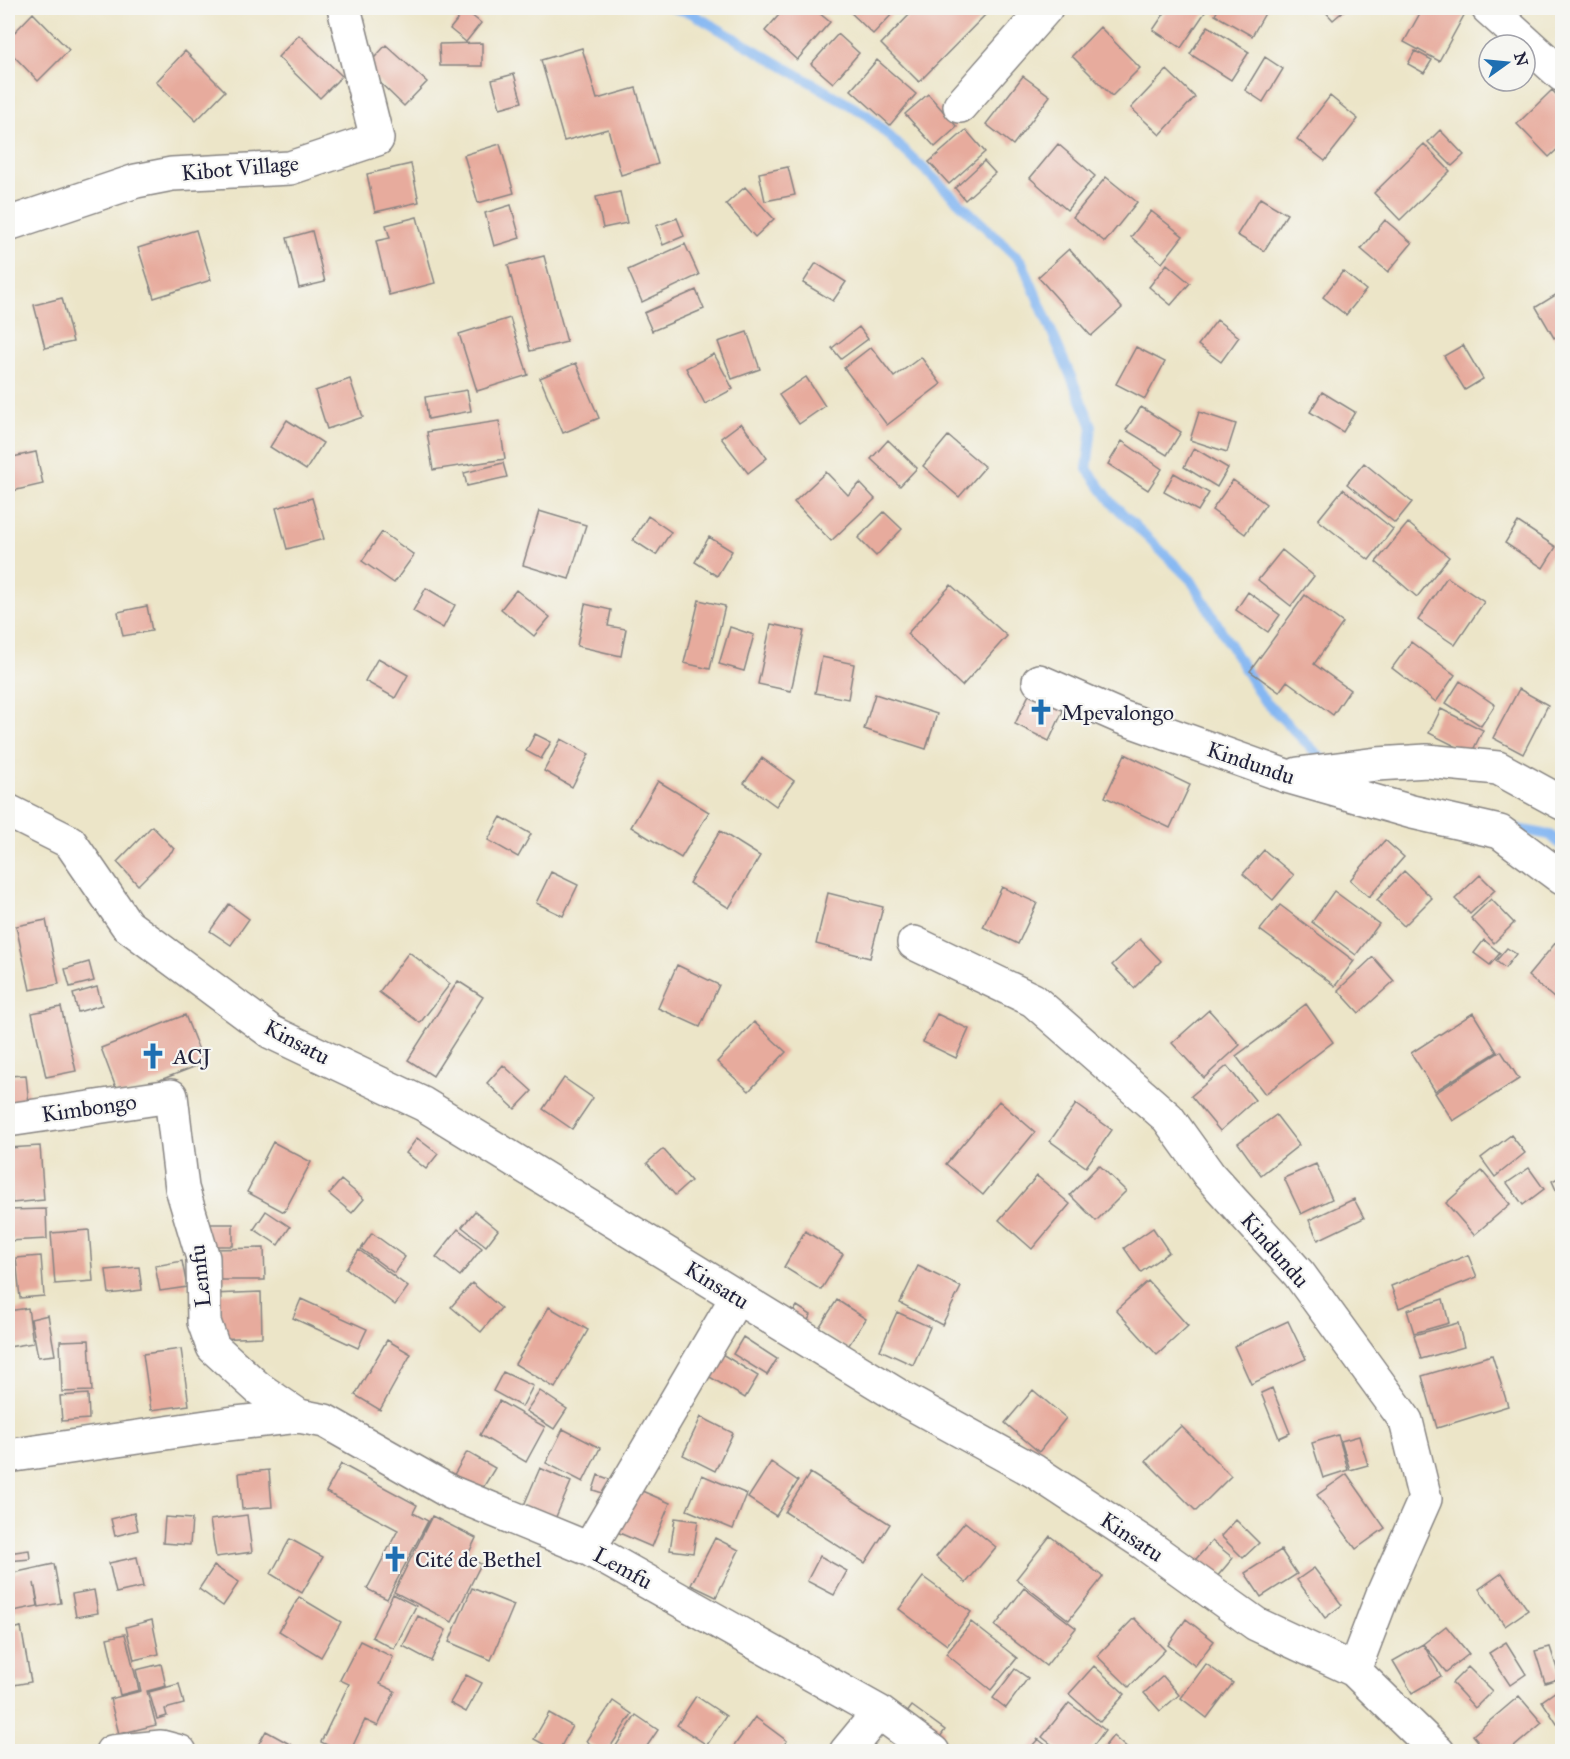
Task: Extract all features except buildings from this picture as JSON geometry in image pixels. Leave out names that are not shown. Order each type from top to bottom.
[{"type":"street","name":"Kibot Village","points":[[8,224],[136,181],[172,174],[290,168],[377,139],[344,8]]},
{"type":"street","points":[[960,106],[1046,8]]},
{"type":"street","points":[[1488,8],[1563,75]]},
{"type":"street","name":"Kindundu","points":[[1039,681],[1121,717],[1286,776],[1412,812],[1500,832],[1563,878]]},
{"type":"street","points":[[1286,776],[1377,764],[1427,761],[1498,768],[1563,803]]},
{"type":"street","name":"Kinsatu","points":[[8,811],[70,842],[127,925],[271,1032],[423,1104],[907,1401],[1034,1471],[1145,1544],[1256,1624],[1354,1670],[1438,1752]]},
{"type":"street","name":"Kindundu","points":[[914,943],[1033,1000],[1168,1118],[1209,1174],[1299,1274],[1406,1421],[1425,1499],[1383,1594],[1354,1670]]},
{"type":"street","name":"Kimbongo","points":[[8,1120],[171,1096]]},
{"type":"street","name":"Lemfu","points":[[171,1096],[182,1188],[203,1258],[204,1322],[213,1347],[258,1388],[299,1416]]},
{"type":"street","points":[[589,1549],[737,1297]]},
{"type":"street","name":"Lemfu","points":[[8,1456],[227,1424],[299,1416],[325,1420],[450,1492],[589,1549],[879,1712],[933,1752]]},
{"type":"street","points":[[846,1752],[879,1712]]},
{"type":"street","points":[[112,1752],[161,1747],[180,1752]]},
{"type":"waterway","points":[[673,8],[691,13],[867,115],[1022,262],[1092,426],[1087,469],[1113,504],[1191,580],[1262,698],[1327,764]]},
{"type":"waterway","points":[[1512,828],[1550,835],[1562,846]]},
{"type":"place","name":"Mpevalongo","points":[[1041,712]]},
{"type":"place","name":"ACJ","points":[[153,1056]]},
{"type":"place","name":"Cité de Bethel","points":[[395,1559]]}]
